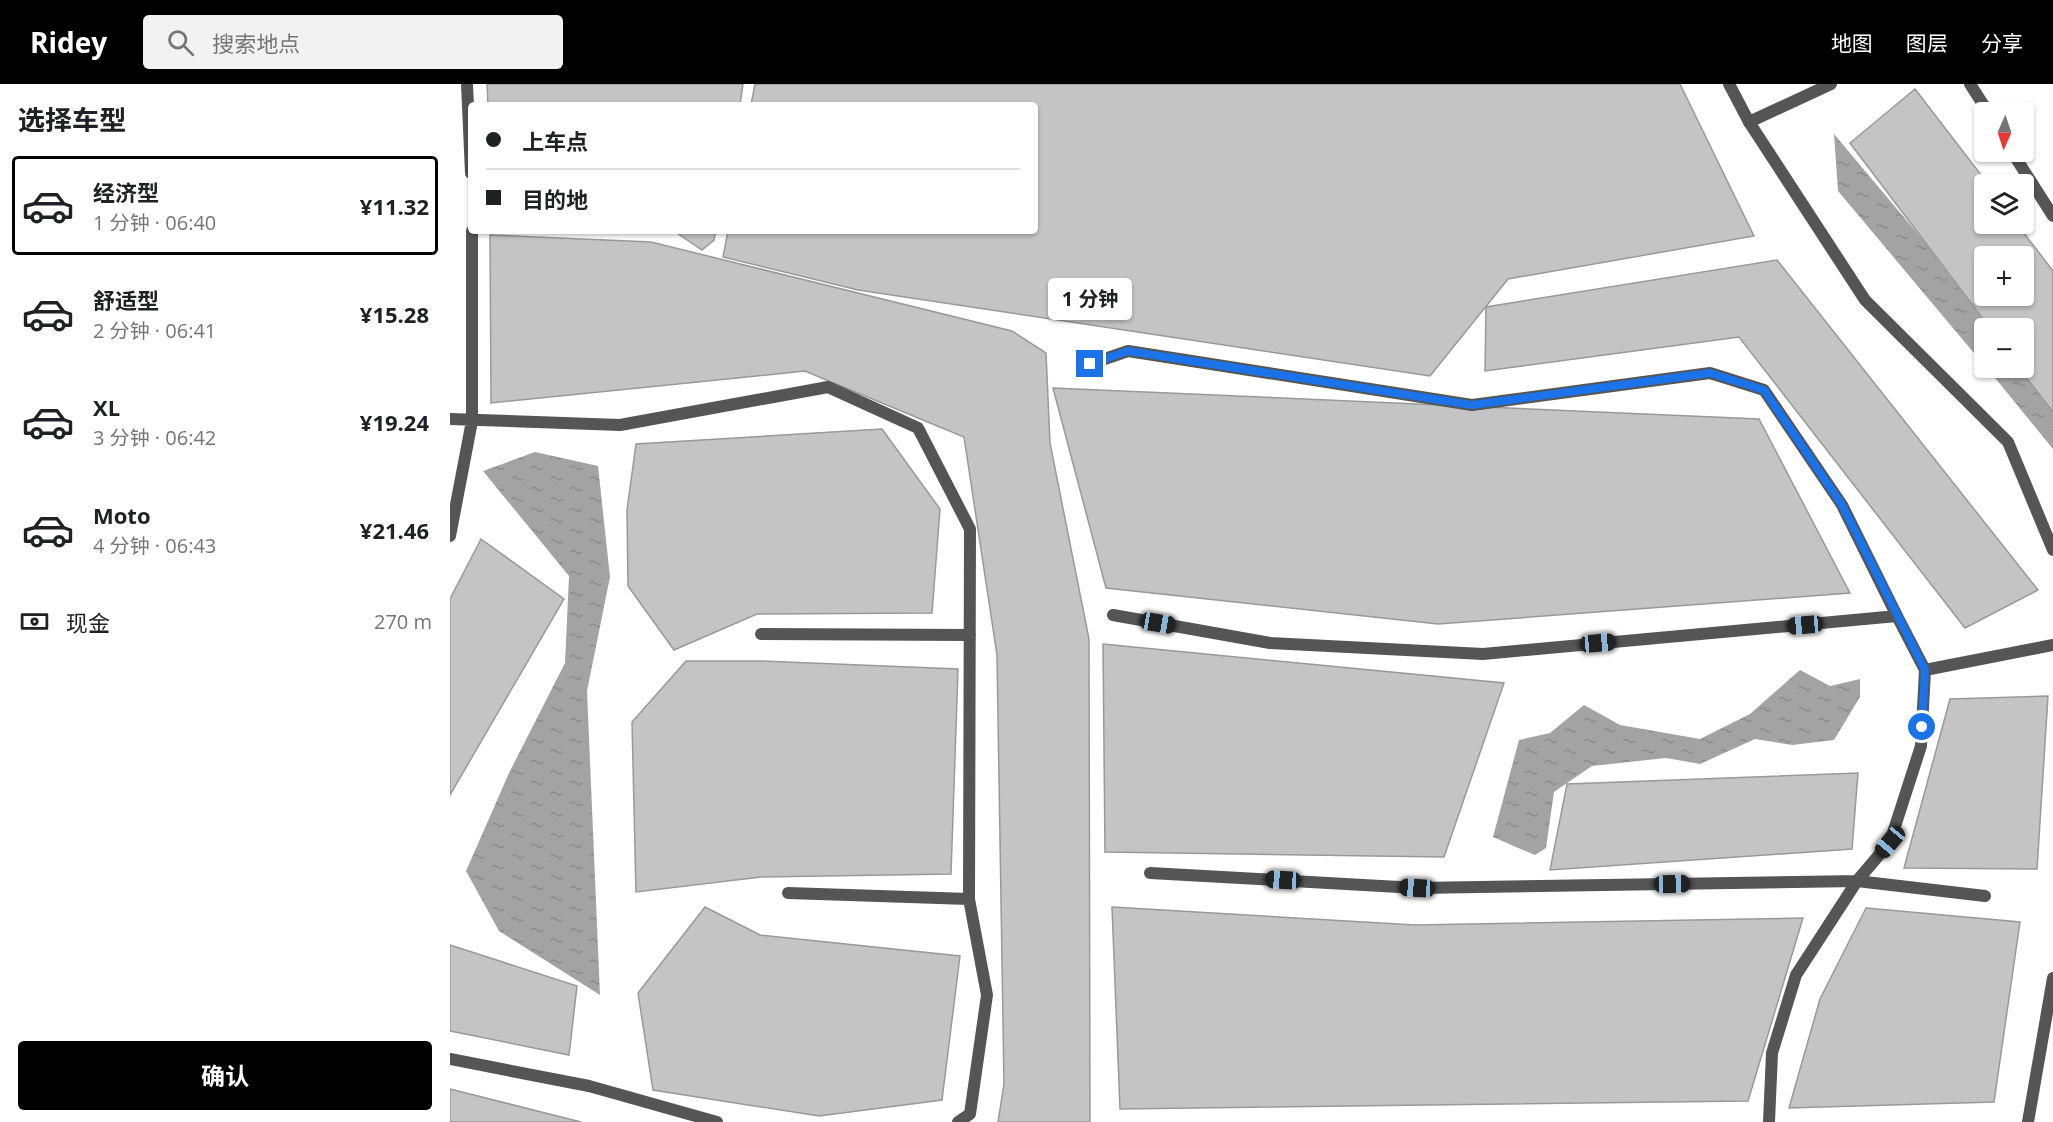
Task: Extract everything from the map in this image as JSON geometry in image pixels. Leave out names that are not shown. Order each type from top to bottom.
[{"type":"street","points":[[467,84],[468,106]]},
{"type":"street","points":[[1729,84],[1749,122],[1865,300],[2008,442],[2053,550]]},
{"type":"street","points":[[1749,122],[1831,84]]},
{"type":"street","points":[[1970,84],[1982,102]]},
{"type":"street","points":[[2018,162],[2053,216]]},
{"type":"street","points":[[450,536],[472,421],[472,234]]},
{"type":"street","points":[[1090,364],[1128,351],[1472,405],[1710,373],[1764,390],[1842,505],[1925,670],[1921,746],[1894,832],[1890,842],[1857,882],[1796,975],[1772,1053],[1769,1122]]},
{"type":"street","points":[[450,419],[620,425],[828,387],[918,428],[970,529],[969,899],[987,995],[970,1114],[958,1122]]},
{"type":"street","points":[[1113,615],[1270,643],[1483,654],[1898,616]]},
{"type":"street","points":[[761,634],[970,635]]},
{"type":"street","points":[[1925,670],[2053,645]]},
{"type":"street","points":[[1150,873],[1417,888],[1857,882],[1985,896]]},
{"type":"street","points":[[788,893],[969,899]]},
{"type":"street","points":[[2028,1122],[2053,978]]},
{"type":"street","points":[[450,1059],[589,1086],[717,1122]]},
{"type":"water","points":[[1834,134],[1923,240],[1982,318],[1974,318],[1974,353],[1838,191]]},
{"type":"water","points":[[1995,378],[2027,378],[2053,412],[2053,449]]},
{"type":"water","points":[[535,452],[598,466],[610,577],[587,691],[600,995],[499,931],[466,871],[509,773],[565,663],[569,576],[483,471]]},
{"type":"water","points":[[1800,670],[1830,686],[1860,679],[1860,697],[1834,740],[1792,745],[1755,739],[1700,764],[1666,758],[1592,766],[1554,792],[1546,848],[1535,855],[1493,837],[1519,740],[1550,733],[1584,705],[1620,725],[1700,739],[1750,714]]},
{"type":"building","points":[[487,84],[743,84],[740,102],[488,102]]},
{"type":"building","points":[[755,84],[1680,84],[1754,236],[1508,279],[1430,376],[858,290],[723,257],[727,234],[1038,234],[1038,102],[752,102]]},
{"type":"building","points":[[1915,89],[1980,174],[1974,174],[1974,234],[2025,234],[2034,246],[1974,246],[1974,306],[2034,306],[2034,246],[2053,271],[2053,412],[2027,378],[2034,378],[2034,318],[1982,318],[1850,143]]},
{"type":"building","points":[[678,234],[715,234],[714,240],[702,250]]},
{"type":"building","points":[[490,235],[651,242],[1012,331],[1046,353],[1050,443],[1089,639],[1090,1122],[998,1122],[1004,1084],[997,655],[964,437],[805,371],[491,403]]},
{"type":"building","points":[[1777,260],[2038,590],[1965,628],[1739,337],[1485,371],[1486,307]]},
{"type":"building","points":[[1053,388],[1759,419],[1850,593],[1438,624],[1106,588]]},
{"type":"building","points":[[882,429],[940,509],[932,613],[757,614],[674,650],[628,586],[627,510],[636,444]]},
{"type":"building","points":[[481,539],[564,599],[450,795],[450,599]]},
{"type":"building","points":[[1103,644],[1504,683],[1444,857],[1105,852]]},
{"type":"building","points":[[686,661],[761,661],[958,669],[951,874],[761,877],[636,892],[632,722]]},
{"type":"building","points":[[2048,696],[2037,869],[1904,868],[1950,699]]},
{"type":"building","points":[[1858,773],[1852,849],[1550,870],[1567,784]]},
{"type":"building","points":[[705,907],[760,935],[960,956],[942,1100],[819,1116],[653,1090],[638,993]]},
{"type":"building","points":[[1112,907],[1415,925],[1803,918],[1748,1101],[1120,1109]]},
{"type":"building","points":[[1866,908],[2020,922],[1994,1102],[1789,1108],[1820,999]]},
{"type":"building","points":[[450,945],[577,986],[569,1055],[450,1031]]},
{"type":"building","points":[[450,1089],[581,1122],[450,1122]]},
{"type":"route","points":[[1090,364],[1128,351],[1472,405],[1710,373],[1764,390],[1842,505],[1925,670],[1922,727]]}]
